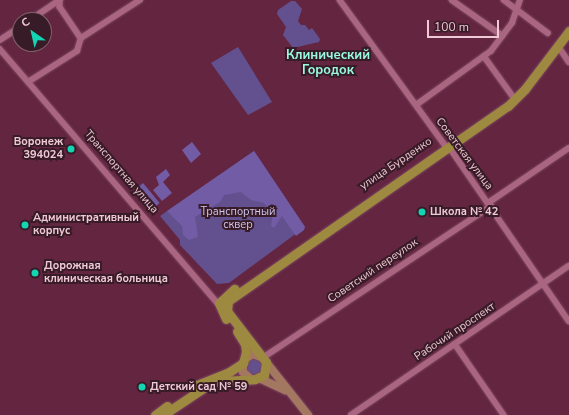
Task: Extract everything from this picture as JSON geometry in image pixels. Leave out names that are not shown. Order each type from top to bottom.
[{"type":"main road","name":"улица Бурденко","points":[[448,147],[512,95],[548,54],[569,23]]},
{"type":"main road","name":"улица Бурденко","points":[[222,307],[232,298],[508,106],[525,89],[559,47],[569,31]]},
{"type":"main road","points":[[222,307],[266,359],[288,391],[308,415]]},
{"type":"main road","points":[[222,307],[222,312],[243,340],[243,372],[250,378]]},
{"type":"main road","points":[[155,415],[193,388],[229,372],[253,354],[266,359]]},
{"type":"main road","points":[[259,378],[266,372],[266,359]]},
{"type":"main road","points":[[163,415],[205,387],[222,381],[259,378],[288,391]]},
{"type":"street","points":[[42,12],[60,0]]},
{"type":"street","points":[[60,0],[60,7],[81,38]]},
{"type":"street","points":[[28,82],[77,51],[81,38],[140,0]]},
{"type":"street","name":"Советская улица","points":[[340,0],[490,204],[569,321]]},
{"type":"street","points":[[452,0],[503,36]]},
{"type":"street","points":[[504,0],[548,33]]},
{"type":"street","points":[[416,105],[484,56],[503,36],[520,0]]},
{"type":"street","points":[[0,40],[12,32]]},
{"type":"street","points":[[559,47],[569,62]]},
{"type":"street","name":"Транспортная улица","points":[[0,49],[222,307]]},
{"type":"street","points":[[484,56],[512,95]]},
{"type":"street","name":"Советский переулок","points":[[266,359],[569,148]]},
{"type":"street","name":"Рабочий проспект","points":[[352,415],[569,266]]},
{"type":"street","points":[[455,344],[504,415]]},
{"type":"green space","points":[[291,1],[295,1],[302,9],[298,21],[301,25],[305,25],[309,30],[312,28],[320,39],[319,42],[293,48],[283,35],[286,27],[277,14],[278,10]]},
{"type":"green space","points":[[238,47],[272,102],[248,115],[211,63]]},
{"type":"green space","name":"Транспортный сквер","points":[[254,151],[305,227],[229,283],[217,284],[180,245],[180,240],[160,216]]},
{"type":"green space","points":[[251,359],[257,359],[262,364],[260,373],[257,375],[251,375],[246,370],[246,364]]},
{"type":"shaded area","points":[[192,142],[201,154],[191,163],[182,150]]},
{"type":"shaded area","points":[[254,151],[305,227],[304,230],[296,236],[282,216],[274,228],[271,226],[273,213],[264,203],[251,200],[241,192],[224,195],[220,202],[195,217],[198,237],[189,240],[183,235],[182,226],[167,211]]},
{"type":"shaded area","points":[[166,169],[170,175],[163,182],[172,193],[162,201],[153,190],[159,185],[156,177]]},
{"type":"shaded area","points":[[143,183],[160,203],[150,211],[133,191]]},
{"type":"place","name":"Воронеж 394024","points":[[71,149]]},
{"type":"place","name":"Школа № 42","points":[[422,212]]},
{"type":"place","name":"Административный корпус","points":[[25,225]]},
{"type":"place","name":"Дорожная клиническая больница","points":[[35,273]]},
{"type":"place","name":"Детский сад № 59","points":[[142,387]]},
{"type":"district","name":"Клинический Городок","points":[[328,64]]}]
